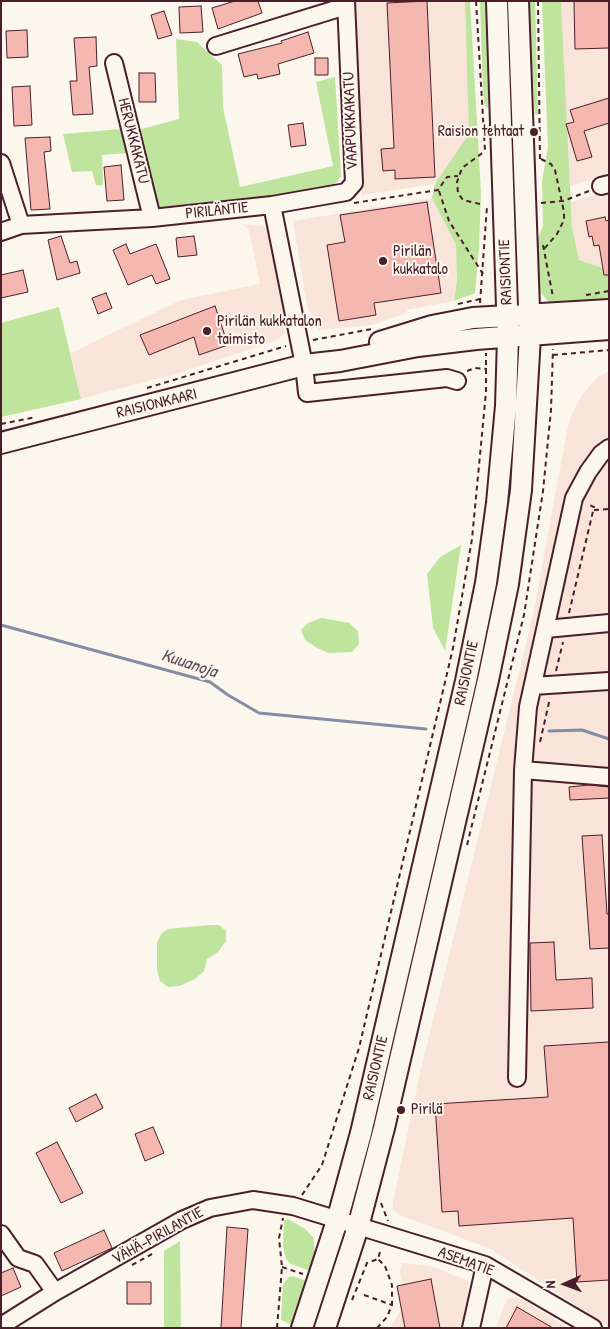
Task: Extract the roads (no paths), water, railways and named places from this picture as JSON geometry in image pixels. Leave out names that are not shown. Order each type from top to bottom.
[{"type":"main road","name":"RAISIONTIE","points":[[302,1328],[337,1221],[361,1133],[466,681],[486,583],[497,503],[506,406],[508,337],[497,1]]},
{"type":"main road","name":"RAISIONTIE","points":[[324,1328],[358,1227],[389,1108],[488,680],[508,584],[521,490],[530,336],[518,1]]},
{"type":"main road","name":"RAISIONKAARI","points":[[1,444],[308,364],[339,352],[425,328],[481,308],[508,316],[609,310]]},
{"type":"main road","name":"RAISIONKAARI","points":[[308,364],[340,361],[418,346],[484,338],[609,329]]},
{"type":"street","points":[[216,46],[346,3]]},
{"type":"street","name":"VAAPUKKAKATU","points":[[272,205],[346,192],[354,183],[346,3]]},
{"type":"street","name":"HERUKKAKATU","points":[[114,63],[152,218]]},
{"type":"street","points":[[1,163],[21,225]]},
{"type":"street","name":"PIRILÄNTIE","points":[[1,232],[21,225],[152,218],[272,205],[299,343],[308,364],[307,393],[447,378],[457,382]]},
{"type":"street","points":[[517,1078],[523,770],[528,707],[574,498],[588,472],[601,454],[609,448]]},
{"type":"street","points":[[546,629],[609,623]]},
{"type":"street","points":[[533,686],[609,681]]},
{"type":"street","points":[[523,770],[609,777]]},
{"type":"street","name":"VÄHÄ-PIRILANTIE","points":[[1,1326],[55,1292],[182,1220],[210,1208],[253,1200],[293,1206],[358,1227]]},
{"type":"street","name":"ASEMATIE","points":[[358,1227],[485,1265],[593,1328]]},
{"type":"street","points":[[1,1234],[18,1258],[35,1264],[55,1292]]},
{"type":"street","points":[[472,1328],[485,1265]]},
{"type":"waterway","name":"Kuuanoja","points":[[1,625],[210,682],[259,713],[426,729]]},
{"type":"waterway","points":[[549,731],[582,730],[609,739]]},
{"type":"place","name":"Raision tehtaat","points":[[534,132]]},
{"type":"place","name":"Pirilän kukkatalo","points":[[383,261]]},
{"type":"place","name":"Pirilän kukkatalon taimisto","points":[[207,331]]},
{"type":"place","name":"Pirilä","points":[[401,1110]]}]
